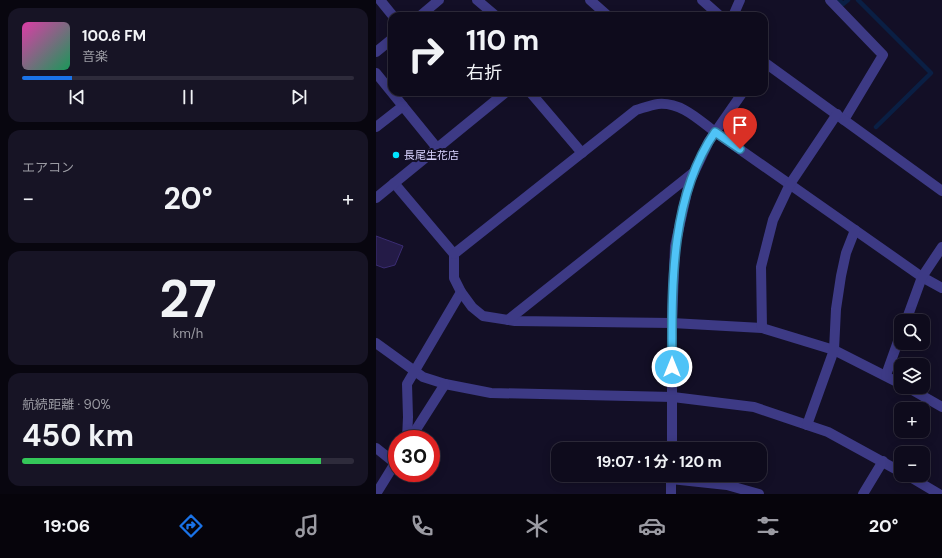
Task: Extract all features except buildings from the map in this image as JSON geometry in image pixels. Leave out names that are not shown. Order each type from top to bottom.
[{"type":"street","points":[[380,0],[390,12]]},
{"type":"street","points":[[425,12],[439,0]]},
{"type":"street","points":[[477,0],[491,12]]},
{"type":"street","points":[[590,0],[604,12]]},
{"type":"street","points":[[702,0],[716,12]]},
{"type":"street","points":[[735,12],[740,0]]},
{"type":"street","points":[[762,328],[761,267],[773,220],[790,184],[840,117],[883,55],[830,0]]},
{"type":"street","points":[[376,52],[388,42]]},
{"type":"street","points":[[768,65],[942,191]]},
{"type":"street","points":[[376,73],[388,88]]},
{"type":"street","points":[[395,96],[438,148]]},
{"type":"street","points":[[376,198],[501,96]]},
{"type":"street","points":[[533,96],[582,153]]},
{"type":"street","points":[[672,442],[672,323],[675,246],[689,183],[709,141],[740,96]]},
{"type":"street","points":[[454,254],[636,110],[658,104],[676,106],[692,113],[715,132],[922,277],[942,288]]},
{"type":"street","points":[[376,127],[403,106]]},
{"type":"street","points":[[508,320],[695,171]]},
{"type":"street","points":[[394,183],[454,254],[454,278],[461,292],[472,307],[483,316],[508,320],[672,323],[762,328],[834,350],[894,380]]},
{"type":"street","points":[[807,425],[834,350],[836,309],[841,276],[846,253],[855,230]]},
{"type":"street","points":[[909,314],[922,277],[942,247]]},
{"type":"street","points":[[409,430],[406,384],[461,292]]},
{"type":"street","points":[[376,342],[423,377],[445,384],[491,393],[673,397],[754,407],[828,432],[894,468]]},
{"type":"street","points":[[886,375],[895,350]]},
{"type":"street","points":[[415,430],[445,384]]},
{"type":"street","points":[[919,394],[942,407]]},
{"type":"street","points":[[376,448],[388,456]]},
{"type":"street","points":[[863,494],[883,461]]},
{"type":"street","points":[[376,494],[388,474]]},
{"type":"street","points":[[671,482],[671,494]]},
{"type":"street","points":[[706,482],[727,485],[759,494]]},
{"type":"street","points":[[918,482],[939,494]]},
{"type":"waterway","points":[[839,0],[843,4],[848,0]]},
{"type":"waterway","points":[[858,0],[931,73],[876,127]]},
{"type":"place","name":"長尾生花店","points":[[396,155]]},
{"type":"route","points":[[672,367],[675,246],[689,183],[709,141],[715,132],[740,149]]}]
